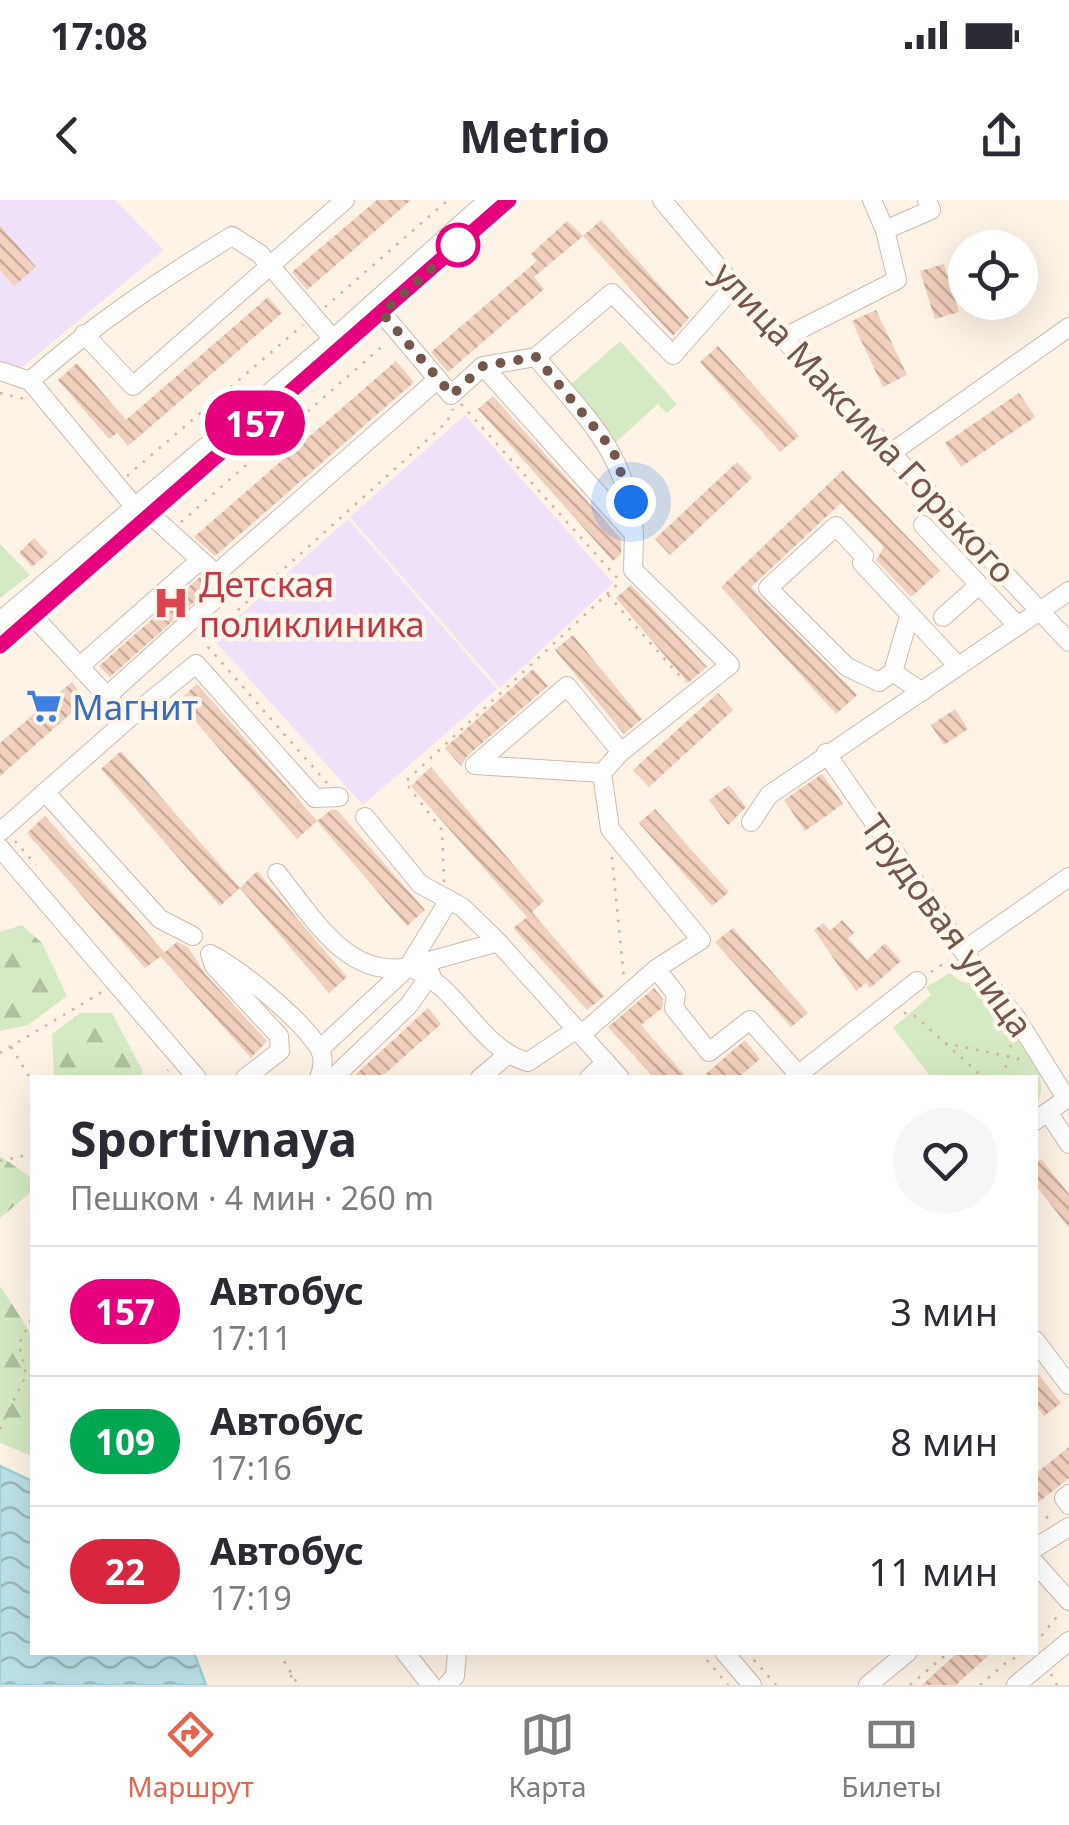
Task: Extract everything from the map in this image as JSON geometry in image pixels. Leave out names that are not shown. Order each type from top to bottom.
[{"type":"street","points":[[84,334],[133,386],[346,200]]},
{"type":"street","points":[[0,646],[142,510],[488,200]]},
{"type":"street","points":[[0,621],[382,313],[509,200]]},
{"type":"street","name":"улица Максима Горького","points":[[662,200],[734,286],[1069,642]]},
{"type":"street","points":[[783,338],[897,280],[885,230],[872,200]]},
{"type":"street","points":[[885,230],[930,210],[927,200]]},
{"type":"street","points":[[30,381],[129,300],[232,236],[270,265],[333,339]]},
{"type":"street","points":[[382,313],[452,395],[483,366],[536,357],[612,293],[673,355],[734,286]]},
{"type":"street","points":[[891,453],[1069,326]]},
{"type":"street","points":[[536,357],[613,450],[631,502],[633,570],[730,665],[621,752],[602,773]]},
{"type":"street","points":[[483,366],[634,534]]},
{"type":"street","points":[[0,371],[30,381],[117,485],[198,562],[216,574],[438,379]]},
{"type":"street","points":[[922,525],[1017,625]]},
{"type":"street","points":[[910,617],[893,672],[878,682],[847,667],[768,588],[836,526],[910,617],[958,666]]},
{"type":"street","points":[[80,666],[198,562]]},
{"type":"street","points":[[943,617],[978,586]]},
{"type":"street","points":[[751,822],[768,795],[1069,591]]},
{"type":"street","points":[[107,696],[217,597]]},
{"type":"street","points":[[34,617],[128,719]]},
{"type":"street","points":[[0,832],[196,664],[315,798],[339,797]]},
{"type":"street","points":[[893,672],[922,692]]},
{"type":"street","points":[[602,773],[474,765],[567,686],[621,752]]},
{"type":"street","name":"Трудовая улица","points":[[826,753],[962,950],[1050,1066],[1068,1098]]},
{"type":"street","points":[[408,967],[431,974],[506,1056],[528,1062],[580,1032],[656,969],[701,940],[610,830],[602,773]]},
{"type":"street","points":[[45,792],[160,920],[193,936]]},
{"type":"street","points":[[365,816],[420,884],[455,904],[498,942],[617,1075]]},
{"type":"street","points":[[0,848],[194,1075]]},
{"type":"street","points":[[277,873],[346,956],[388,971],[498,942]]},
{"type":"street","points":[[962,950],[1069,877]]},
{"type":"street","points":[[320,1048],[408,967],[455,904]]},
{"type":"street","points":[[249,1075],[280,1051],[279,1036],[214,966],[210,954],[273,1000],[320,1048],[324,1066],[320,1075]]},
{"type":"street","points":[[656,969],[676,994],[674,1008],[709,1052],[750,1020],[795,1075]]},
{"type":"street","points":[[336,1075],[408,1006],[431,974]]},
{"type":"street","points":[[797,1075],[917,981]]},
{"type":"street","points":[[484,1075],[506,1056]]},
{"type":"street","points":[[592,1075],[606,1062]]},
{"type":"street","points":[[1068,1098],[1041,1117],[1069,1144]]},
{"type":"street","points":[[1038,1343],[1065,1372]]},
{"type":"street","points":[[1069,1494],[1064,1498],[1069,1505]]},
{"type":"street","points":[[1038,1546],[1069,1527]]},
{"type":"street","points":[[1038,1567],[1065,1607]]},
{"type":"street","points":[[1016,1685],[1069,1640]]},
{"type":"street","points":[[408,1655],[431,1685]]},
{"type":"street","points":[[446,1685],[455,1676],[457,1655]]},
{"type":"street","points":[[727,1655],[752,1685]]},
{"type":"street","points":[[868,1685],[904,1655]]},
{"type":"path","points":[[117,485],[448,200]]},
{"type":"path","points":[[168,532],[398,332]]},
{"type":"path","points":[[339,797],[208,648],[208,637],[447,422],[470,393]]},
{"type":"path","points":[[460,403],[620,581]]},
{"type":"path","points":[[607,594],[694,692]]},
{"type":"path","points":[[610,830],[626,995]]},
{"type":"path","points":[[917,981],[962,950]]},
{"type":"path","points":[[0,1053],[117,984]]},
{"type":"path","points":[[904,1014],[914,1014],[981,1075]]},
{"type":"path","points":[[1004,1075],[1016,1019]]},
{"type":"path","points":[[945,1043],[1050,1066]]},
{"type":"path","points":[[10,1046],[30,1078]]},
{"type":"path","points":[[0,1162],[30,1154]]},
{"type":"path","points":[[26,1375],[19,1344],[30,1322]]},
{"type":"path","points":[[0,1429],[30,1373]]},
{"type":"path","points":[[1038,1640],[1065,1607]]},
{"type":"path","points":[[281,1655],[295,1685]]},
{"type":"path","points":[[703,1655],[728,1685]]},
{"type":"path","points":[[749,1655],[776,1685]]},
{"type":"path","points":[[910,1685],[945,1655]]},
{"type":"path","points":[[980,1685],[1008,1660],[1020,1655]]},
{"type":"shaded area","points":[[0,200],[115,200],[164,250],[16,372],[0,367]]},
{"type":"shaded area","points":[[465,415],[613,583],[500,688],[350,517]]},
{"type":"shaded area","points":[[348,519],[497,689],[363,805],[213,639]]},
{"type":"green space","points":[[620,341],[677,404],[667,413],[658,404],[616,442],[568,387]]},
{"type":"green space","points":[[0,544],[30,575],[0,598]]},
{"type":"green space","points":[[22,925],[42,943],[67,996],[28,1025],[0,1031],[0,932]]},
{"type":"green space","points":[[950,973],[962,982],[978,985],[1034,1060],[1040,1076],[1038,1100],[1038,1075],[929,1075],[893,1028],[931,995],[926,987]]},
{"type":"green space","points":[[80,1013],[112,1013],[143,1072],[54,1075],[52,1034]]},
{"type":"green space","points":[[0,1156],[30,1177],[30,1193],[0,1218]]},
{"type":"green space","points":[[0,1286],[30,1332],[30,1455],[0,1443]]},
{"type":"water","points":[[0,1466],[30,1480],[30,1655],[195,1655],[206,1685],[0,1685]]},
{"type":"building","points":[[377,200],[411,200],[307,290],[292,272]]},
{"type":"building","points":[[601,220],[689,318],[673,336],[583,236]]},
{"type":"building","points":[[567,221],[583,236],[534,277],[544,289],[448,372],[431,352],[537,261],[531,254]]},
{"type":"building","points":[[0,225],[36,267],[14,286],[0,270]]},
{"type":"building","points":[[944,264],[948,315],[935,319],[920,271]]},
{"type":"building","points":[[268,297],[282,313],[128,446],[117,433],[109,439],[58,380],[77,363],[126,420]]},
{"type":"building","points":[[876,310],[907,375],[883,387],[852,321]]},
{"type":"building","points":[[718,346],[799,436],[780,452],[700,362]]},
{"type":"building","points":[[396,361],[414,382],[215,556],[194,537]]},
{"type":"building","points":[[1019,393],[1035,417],[961,467],[945,443]]},
{"type":"building","points":[[493,396],[621,539],[621,554],[613,561],[478,409]]},
{"type":"building","points":[[737,462],[752,478],[670,555],[655,539]]},
{"type":"building","points":[[843,470],[940,571],[911,597],[876,560],[884,547],[841,503],[751,587],[857,695],[836,714],[721,587]]},
{"type":"building","points":[[34,538],[48,553],[32,567],[19,553]]},
{"type":"building","points":[[200,577],[212,586],[110,677],[99,666]]},
{"type":"building","points":[[631,585],[707,667],[688,683],[616,598]]},
{"type":"building","points":[[573,635],[642,719],[624,734],[555,650]]},
{"type":"building","points":[[533,669],[548,686],[467,756],[461,766],[445,748]]},
{"type":"building","points":[[72,682],[86,700],[0,776],[0,743]]},
{"type":"building","points":[[197,684],[317,821],[297,839],[178,701]]},
{"type":"building","points":[[718,693],[733,710],[649,787],[633,770]]},
{"type":"building","points":[[955,709],[968,729],[944,745],[931,725]]},
{"type":"building","points":[[121,751],[240,888],[220,906],[101,769]]},
{"type":"building","points":[[431,767],[544,901],[532,912],[604,996],[587,1010],[513,928],[527,917],[411,786]]},
{"type":"building","points":[[822,774],[843,804],[805,831],[784,800]]},
{"type":"building","points":[[729,785],[746,807],[728,825],[709,800]]},
{"type":"building","points":[[655,809],[729,892],[712,906],[639,823]]},
{"type":"building","points":[[337,810],[425,910],[407,926],[317,821]]},
{"type":"building","points":[[45,816],[165,953],[145,968],[27,833]]},
{"type":"building","points":[[257,871],[347,977],[329,993],[240,888]]},
{"type":"building","points":[[842,920],[854,933],[848,938],[867,960],[885,943],[901,961],[870,988],[866,983],[856,991],[814,930],[823,923],[830,931]]},
{"type":"building","points":[[733,928],[808,1013],[791,1027],[715,942]]},
{"type":"building","points":[[177,942],[188,947],[205,974],[267,1041],[251,1058],[160,956]]},
{"type":"building","points":[[654,988],[663,999],[662,1008],[641,1025],[684,1075],[651,1075],[608,1027]]},
{"type":"building","points":[[428,1008],[441,1024],[383,1075],[355,1075]]},
{"type":"building","points":[[745,1040],[760,1059],[741,1075],[704,1075]]},
{"type":"building","points":[[1041,1159],[1069,1194],[1069,1228],[1038,1188]]},
{"type":"building","points":[[1038,1374],[1061,1403],[1044,1416],[1038,1408]]},
{"type":"building","points":[[1069,1447],[1069,1478],[1038,1503],[1038,1472]]},
{"type":"building","points":[[955,1655],[989,1655],[956,1685],[922,1685]]},
{"type":"bus line","name":"157","points":[[0,646],[509,200]]},
{"type":"place","name":"Детская поликлиника","points":[[171,603]]},
{"type":"place","name":"Магнит","points":[[44,706]]},
{"type":"route","points":[[458,245],[382,313],[452,395],[483,366],[536,357],[613,450],[631,502]]}]
